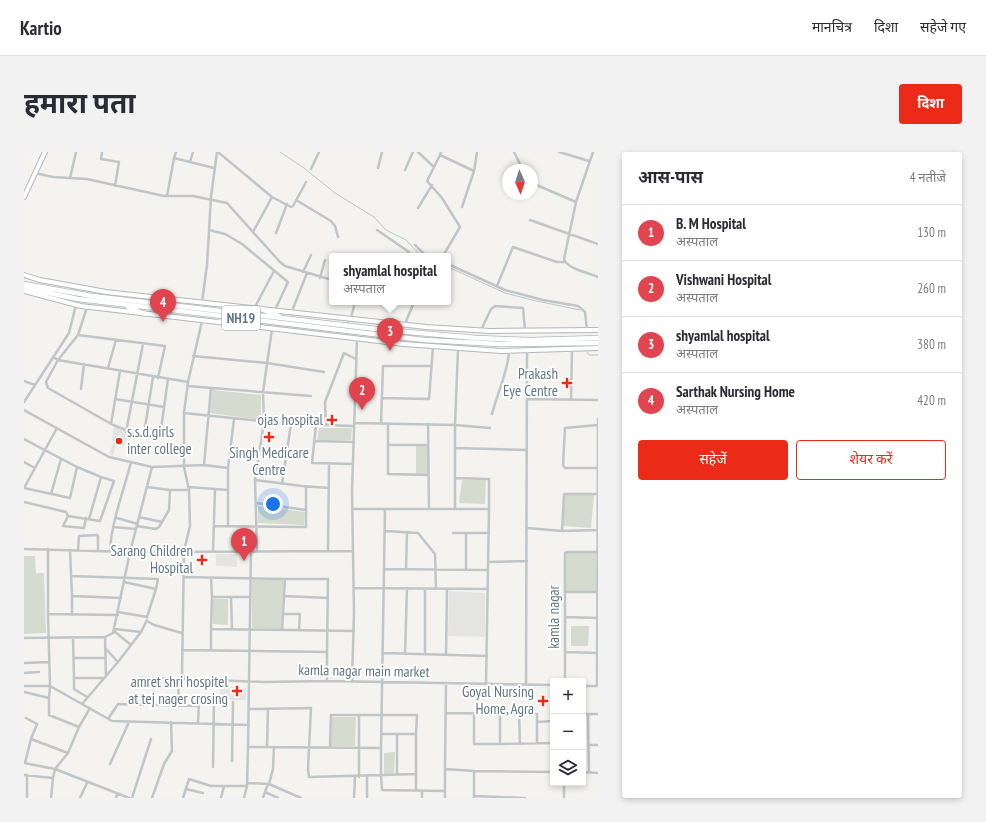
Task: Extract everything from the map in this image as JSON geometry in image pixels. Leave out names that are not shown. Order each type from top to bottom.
[{"type":"highway","name":"NH19","points":[[24,284],[92,296],[287,319],[456,336],[530,340],[598,338]]},
{"type":"highway","name":"NH19","points":[[24,288],[78,299],[459,343],[598,343]]},
{"type":"highway","points":[[123,304],[145,314]]},
{"type":"highway","points":[[256,308],[287,319]]},
{"type":"highway","points":[[217,322],[250,319]]},
{"type":"main road","points":[[24,197],[45,152]]},
{"type":"main road","points":[[24,275],[40,280],[106,292],[405,324],[481,330],[598,330]]},
{"type":"main road","points":[[24,291],[87,307],[433,347],[509,351],[598,348]]},
{"type":"street","points":[[70,178],[76,152]]},
{"type":"street","points":[[102,152],[101,159],[119,162],[115,186]]},
{"type":"street","points":[[167,196],[176,152]]},
{"type":"street","points":[[190,162],[193,152]]},
{"type":"street","points":[[202,302],[207,265],[210,199],[217,152],[272,197],[292,207],[306,182]]},
{"type":"street","points":[[311,169],[319,152]]},
{"type":"street","points":[[378,168],[382,152]]},
{"type":"street","points":[[405,170],[413,152]]},
{"type":"street","points":[[418,152],[434,167]]},
{"type":"street","points":[[462,207],[474,171],[477,152]]},
{"type":"street","points":[[514,152],[521,164]]},
{"type":"street","points":[[559,152],[589,161]]},
{"type":"street","points":[[565,262],[564,256],[576,202],[593,152]]},
{"type":"street","points":[[444,253],[460,227],[442,198],[427,181],[440,153],[474,171]]},
{"type":"street","points":[[174,158],[214,168]]},
{"type":"street","points":[[36,173],[87,179],[167,196],[193,196],[229,203],[280,262],[303,272],[329,280]]},
{"type":"street","points":[[418,208],[432,185]]},
{"type":"street","points":[[538,186],[576,202]]},
{"type":"street","points":[[253,232],[272,197]]},
{"type":"street","points":[[296,200],[331,221],[335,226],[338,236]]},
{"type":"street","points":[[276,232],[287,204]]},
{"type":"street","points":[[530,220],[598,244]]},
{"type":"street","points":[[209,230],[226,234],[242,244],[288,282],[275,310]]},
{"type":"street","points":[[377,230],[409,252],[408,253]]},
{"type":"street","points":[[414,245],[423,253]]},
{"type":"street","points":[[498,286],[513,247],[557,262],[565,262],[598,277]]},
{"type":"street","points":[[303,272],[311,255]]},
{"type":"street","points":[[320,278],[325,260]]},
{"type":"street","points":[[451,265],[498,286],[526,296],[578,306],[585,312],[587,330]]},
{"type":"street","points":[[256,308],[274,271]]},
{"type":"street","points":[[292,311],[307,273]]},
{"type":"street","points":[[24,402],[69,333],[76,305]]},
{"type":"street","points":[[345,325],[351,318],[354,305]]},
{"type":"street","points":[[405,324],[413,305]]},
{"type":"street","points":[[481,330],[491,309],[495,306],[523,308],[525,331]]},
{"type":"street","points":[[87,307],[78,335],[58,360],[46,382],[46,386],[126,432],[144,437]]},
{"type":"street","points":[[187,679],[182,675],[184,551],[190,526],[188,489],[184,467],[184,413],[187,384],[202,321]]},
{"type":"street","points":[[257,551],[255,480],[264,422],[263,392],[272,329]]},
{"type":"street","points":[[78,335],[166,347],[158,378]]},
{"type":"street","points":[[352,682],[354,588],[352,509],[357,339]]},
{"type":"street","points":[[108,368],[116,340]]},
{"type":"street","points":[[126,432],[143,344]]},
{"type":"street","points":[[382,398],[429,399],[433,347]]},
{"type":"street","points":[[455,508],[455,425],[458,349]]},
{"type":"street","points":[[571,400],[572,350]]},
{"type":"street","points":[[492,414],[496,396],[508,366],[509,351]]},
{"type":"street","points":[[526,684],[527,351]]},
{"type":"street","points":[[326,425],[325,404],[344,353],[356,359]]},
{"type":"street","points":[[193,356],[267,363],[324,372]]},
{"type":"street","points":[[53,357],[58,360],[211,388],[311,396]]},
{"type":"street","points":[[81,389],[84,364]]},
{"type":"street","points":[[381,424],[384,365],[431,366]]},
{"type":"street","points":[[111,424],[120,371]]},
{"type":"street","points":[[145,427],[153,377]]},
{"type":"street","points":[[161,429],[168,379]]},
{"type":"street","points":[[24,381],[35,385]]},
{"type":"street","points":[[204,465],[211,388]]},
{"type":"street","points":[[115,398],[164,407]]},
{"type":"street","points":[[527,399],[598,400]]},
{"type":"street","points":[[24,410],[109,457],[152,467],[184,467],[204,465],[228,468]]},
{"type":"street","points":[[184,413],[291,424],[428,424],[490,428]]},
{"type":"street","points":[[228,526],[228,468],[234,419]]},
{"type":"street","points":[[586,686],[598,686],[596,552],[598,419]]},
{"type":"street","points":[[282,484],[291,424]]},
{"type":"street","points":[[388,424],[388,474],[428,475]]},
{"type":"street","points":[[428,424],[428,508]]},
{"type":"street","points":[[316,425],[312,463],[353,464]]},
{"type":"street","points":[[598,426],[564,428],[563,465],[565,468],[598,468]]},
{"type":"street","points":[[57,428],[24,488],[70,498],[77,468]]},
{"type":"street","points":[[24,439],[77,468],[114,481],[100,521],[68,516],[66,512],[24,502]]},
{"type":"street","points":[[314,441],[354,442]]},
{"type":"street","points":[[388,445],[428,445]]},
{"type":"street","points":[[455,448],[526,450]]},
{"type":"street","points":[[51,494],[61,459]]},
{"type":"street","points":[[24,462],[35,468]]},
{"type":"street","points":[[110,551],[111,534],[117,518],[131,462]]},
{"type":"street","points":[[328,550],[329,464]]},
{"type":"street","points":[[24,638],[105,637],[111,635],[115,630],[130,552],[152,467]]},
{"type":"street","points":[[68,516],[63,526],[84,528],[101,477]]},
{"type":"street","points":[[455,478],[489,479],[486,684]]},
{"type":"street","points":[[255,480],[306,487],[329,488]]},
{"type":"street","points":[[147,487],[170,490],[228,490]]},
{"type":"street","points":[[214,526],[305,528],[306,487]]},
{"type":"street","points":[[113,527],[137,526],[156,529],[159,528],[170,507],[170,490]]},
{"type":"street","points":[[214,551],[215,490]]},
{"type":"street","points":[[562,530],[563,494],[598,494]]},
{"type":"street","points":[[256,503],[306,510]]},
{"type":"street","points":[[352,509],[489,509]]},
{"type":"street","points":[[385,509],[381,748],[382,790],[445,791]]},
{"type":"street","points":[[139,517],[162,522]]},
{"type":"street","points":[[117,518],[137,526]]},
{"type":"street","points":[[527,528],[597,530]]},
{"type":"street","points":[[385,531],[418,533],[435,553],[436,589]]},
{"type":"street","points":[[406,569],[407,532]]},
{"type":"street","points":[[453,533],[489,532]]},
{"type":"street","points":[[466,533],[466,570]]},
{"type":"street","points":[[78,550],[79,536],[97,535],[98,551]]},
{"type":"street","points":[[24,549],[130,552],[352,551]]},
{"type":"street","points":[[48,549],[49,715],[79,727]]},
{"type":"street","points":[[70,550],[72,615]]},
{"type":"street","points":[[244,798],[247,784],[250,709],[251,551]]},
{"type":"street","name":"kamla nagar","points":[[565,678],[566,553],[596,552]]},
{"type":"street","points":[[488,562],[526,561]]},
{"type":"street","points":[[385,569],[487,570]]},
{"type":"street","points":[[71,576],[125,576],[158,578],[147,619],[141,632],[118,662],[81,704]]},
{"type":"street","points":[[183,577],[328,579],[328,681]]},
{"type":"street","points":[[211,578],[211,650]]},
{"type":"street","points":[[282,630],[285,579]]},
{"type":"street","points":[[124,582],[156,589]]},
{"type":"street","points":[[354,588],[487,589]]},
{"type":"street","points":[[405,654],[407,588]]},
{"type":"street","points":[[425,589],[425,654]]},
{"type":"street","points":[[446,655],[447,589]]},
{"type":"street","points":[[565,592],[597,592]]},
{"type":"street","points":[[72,596],[121,598]]},
{"type":"street","points":[[284,596],[328,598]]},
{"type":"street","points":[[212,597],[250,597]]},
{"type":"street","points":[[231,597],[232,629]]},
{"type":"street","points":[[48,614],[72,615],[118,613],[147,619],[154,625],[182,633]]},
{"type":"street","points":[[283,614],[300,614],[299,630]]},
{"type":"street","points":[[565,617],[597,618]]},
{"type":"street","points":[[211,629],[354,631]]},
{"type":"street","points":[[115,630],[141,632]]},
{"type":"street","points":[[115,630],[131,646]]},
{"type":"street","points":[[105,637],[105,677]]},
{"type":"street","points":[[73,638],[74,689],[87,697]]},
{"type":"street","points":[[105,648],[118,662]]},
{"type":"street","points":[[182,650],[327,652]]},
{"type":"street","points":[[565,652],[597,653]]},
{"type":"street","points":[[383,653],[487,656]]},
{"type":"street","points":[[74,658],[105,658]]},
{"type":"street","points":[[24,662],[49,662]]},
{"type":"street","points":[[24,673],[39,672]]},
{"type":"street","points":[[74,678],[105,677]]},
{"type":"street","name":"kamla nagar main market","points":[[139,678],[550,685]]},
{"type":"street","points":[[178,679],[179,706]]},
{"type":"street","points":[[445,798],[446,683]]},
{"type":"street","points":[[24,686],[50,686],[112,721],[249,725]]},
{"type":"street","points":[[24,692],[49,698]]},
{"type":"street","points":[[198,723],[199,700]]},
{"type":"street","points":[[213,767],[215,723],[214,700]]},
{"type":"street","points":[[232,761],[233,702]]},
{"type":"street","points":[[108,719],[118,704],[199,706]]},
{"type":"street","points":[[51,798],[55,769],[68,753],[79,727],[90,708]]},
{"type":"street","points":[[250,709],[311,708],[308,768],[309,777],[367,777],[416,774]]},
{"type":"street","points":[[267,747],[268,709]]},
{"type":"street","points":[[446,713],[537,714],[537,743]]},
{"type":"street","points":[[474,714],[474,744],[550,743]]},
{"type":"street","points":[[500,714],[500,744]]},
{"type":"street","points":[[519,714],[520,744]]},
{"type":"street","points":[[598,714],[588,714],[589,772],[598,773]]},
{"type":"street","points":[[330,747],[331,715],[417,715],[416,790]]},
{"type":"street","points":[[354,798],[357,777],[359,715]]},
{"type":"street","points":[[26,718],[37,724],[24,763],[55,769],[131,798],[151,739]]},
{"type":"street","points":[[110,764],[129,722]]},
{"type":"street","points":[[152,798],[164,764],[172,751],[171,722]]},
{"type":"street","points":[[537,722],[550,722]]},
{"type":"street","points":[[382,734],[416,734]]},
{"type":"street","points":[[397,734],[397,774]]},
{"type":"street","points":[[31,739],[68,753]]},
{"type":"street","points":[[589,745],[598,745]]},
{"type":"street","points":[[248,747],[381,748]]},
{"type":"street","points":[[263,798],[273,769],[274,747]]},
{"type":"street","points":[[445,769],[550,772]]},
{"type":"street","points":[[474,771],[474,797],[525,798]]},
{"type":"street","points":[[27,798],[26,775],[53,778]]},
{"type":"street","points":[[367,777],[367,798]]},
{"type":"street","points":[[183,798],[189,779],[211,786],[269,784],[301,798]]},
{"type":"street","points":[[80,798],[87,782]]},
{"type":"street","points":[[221,798],[224,786]]},
{"type":"street","points":[[564,786],[564,798]]},
{"type":"street","points":[[186,789],[203,794]]},
{"type":"street","points":[[422,791],[422,798]]},
{"type":"street","points":[[265,792],[278,798]]},
{"type":"street","points":[[116,798],[118,794]]},
{"type":"shaded area","points":[[212,390],[261,395],[261,420],[210,413]]},
{"type":"shaded area","name":"s.s.d.girls inter college","points":[[114,426],[129,433],[124,446],[117,444],[113,456],[109,454],[113,443]]},
{"type":"shaded area","points":[[319,428],[352,428],[351,440],[317,440]]},
{"type":"shaded area","points":[[416,445],[428,445],[428,475],[416,475]]},
{"type":"shaded area","points":[[462,480],[486,480],[485,504],[459,503]]},
{"type":"shaded area","points":[[565,494],[594,495],[591,528],[563,526]]},
{"type":"shaded area","points":[[258,506],[305,512],[304,525],[258,523]]},
{"type":"shaded area","points":[[596,552],[596,592],[565,592],[565,553]]},
{"type":"shaded area","points":[[216,554],[237,554],[237,567],[216,566]]},
{"type":"shaded area","points":[[24,556],[35,556],[36,573],[44,573],[46,633],[24,634]]},
{"type":"shaded area","points":[[252,580],[284,580],[281,629],[252,628]]},
{"type":"shaded area","points":[[449,591],[485,593],[485,637],[448,636]]},
{"type":"shaded area","points":[[213,599],[228,599],[228,625],[213,624]]},
{"type":"shaded area","points":[[571,626],[589,626],[588,646],[571,646]]},
{"type":"shaded area","points":[[220,686],[246,688],[246,700],[221,700]]},
{"type":"shaded area","points":[[332,717],[356,717],[355,746],[331,746]]},
{"type":"shaded area","points":[[395,752],[394,774],[384,774],[384,753]]},
{"type":"waterway","points":[[280,152],[304,168],[335,193],[374,217],[386,230],[406,240],[418,253]]},
{"type":"waterway","points":[[451,268],[505,293],[580,310]]},
{"type":"waterway","points":[[587,352],[589,355],[598,355]]},
{"type":"place","name":"Sarthak Nursing Home","points":[[163,322]]},
{"type":"place","name":"shyamlal hospital","points":[[390,351]]},
{"type":"place","name":"Prakash Eye Centre","points":[[567,383]]},
{"type":"place","name":"Vishwani Hospital","points":[[362,410]]},
{"type":"place","name":"ojas hospital","points":[[332,420]]},
{"type":"place","name":"Singh Medicare Centre","points":[[269,437]]},
{"type":"place","name":"s.s.d.girls inter college","points":[[119,441]]},
{"type":"place","name":"Sarang Children Hospital","points":[[202,560]]},
{"type":"place","name":"B. M Hospital","points":[[244,561]]},
{"type":"place","name":"amret shri hospitel at tej nager crosing","points":[[237,691]]},
{"type":"place","name":"Goyal Nursing Home, Agra","points":[[543,701]]}]
